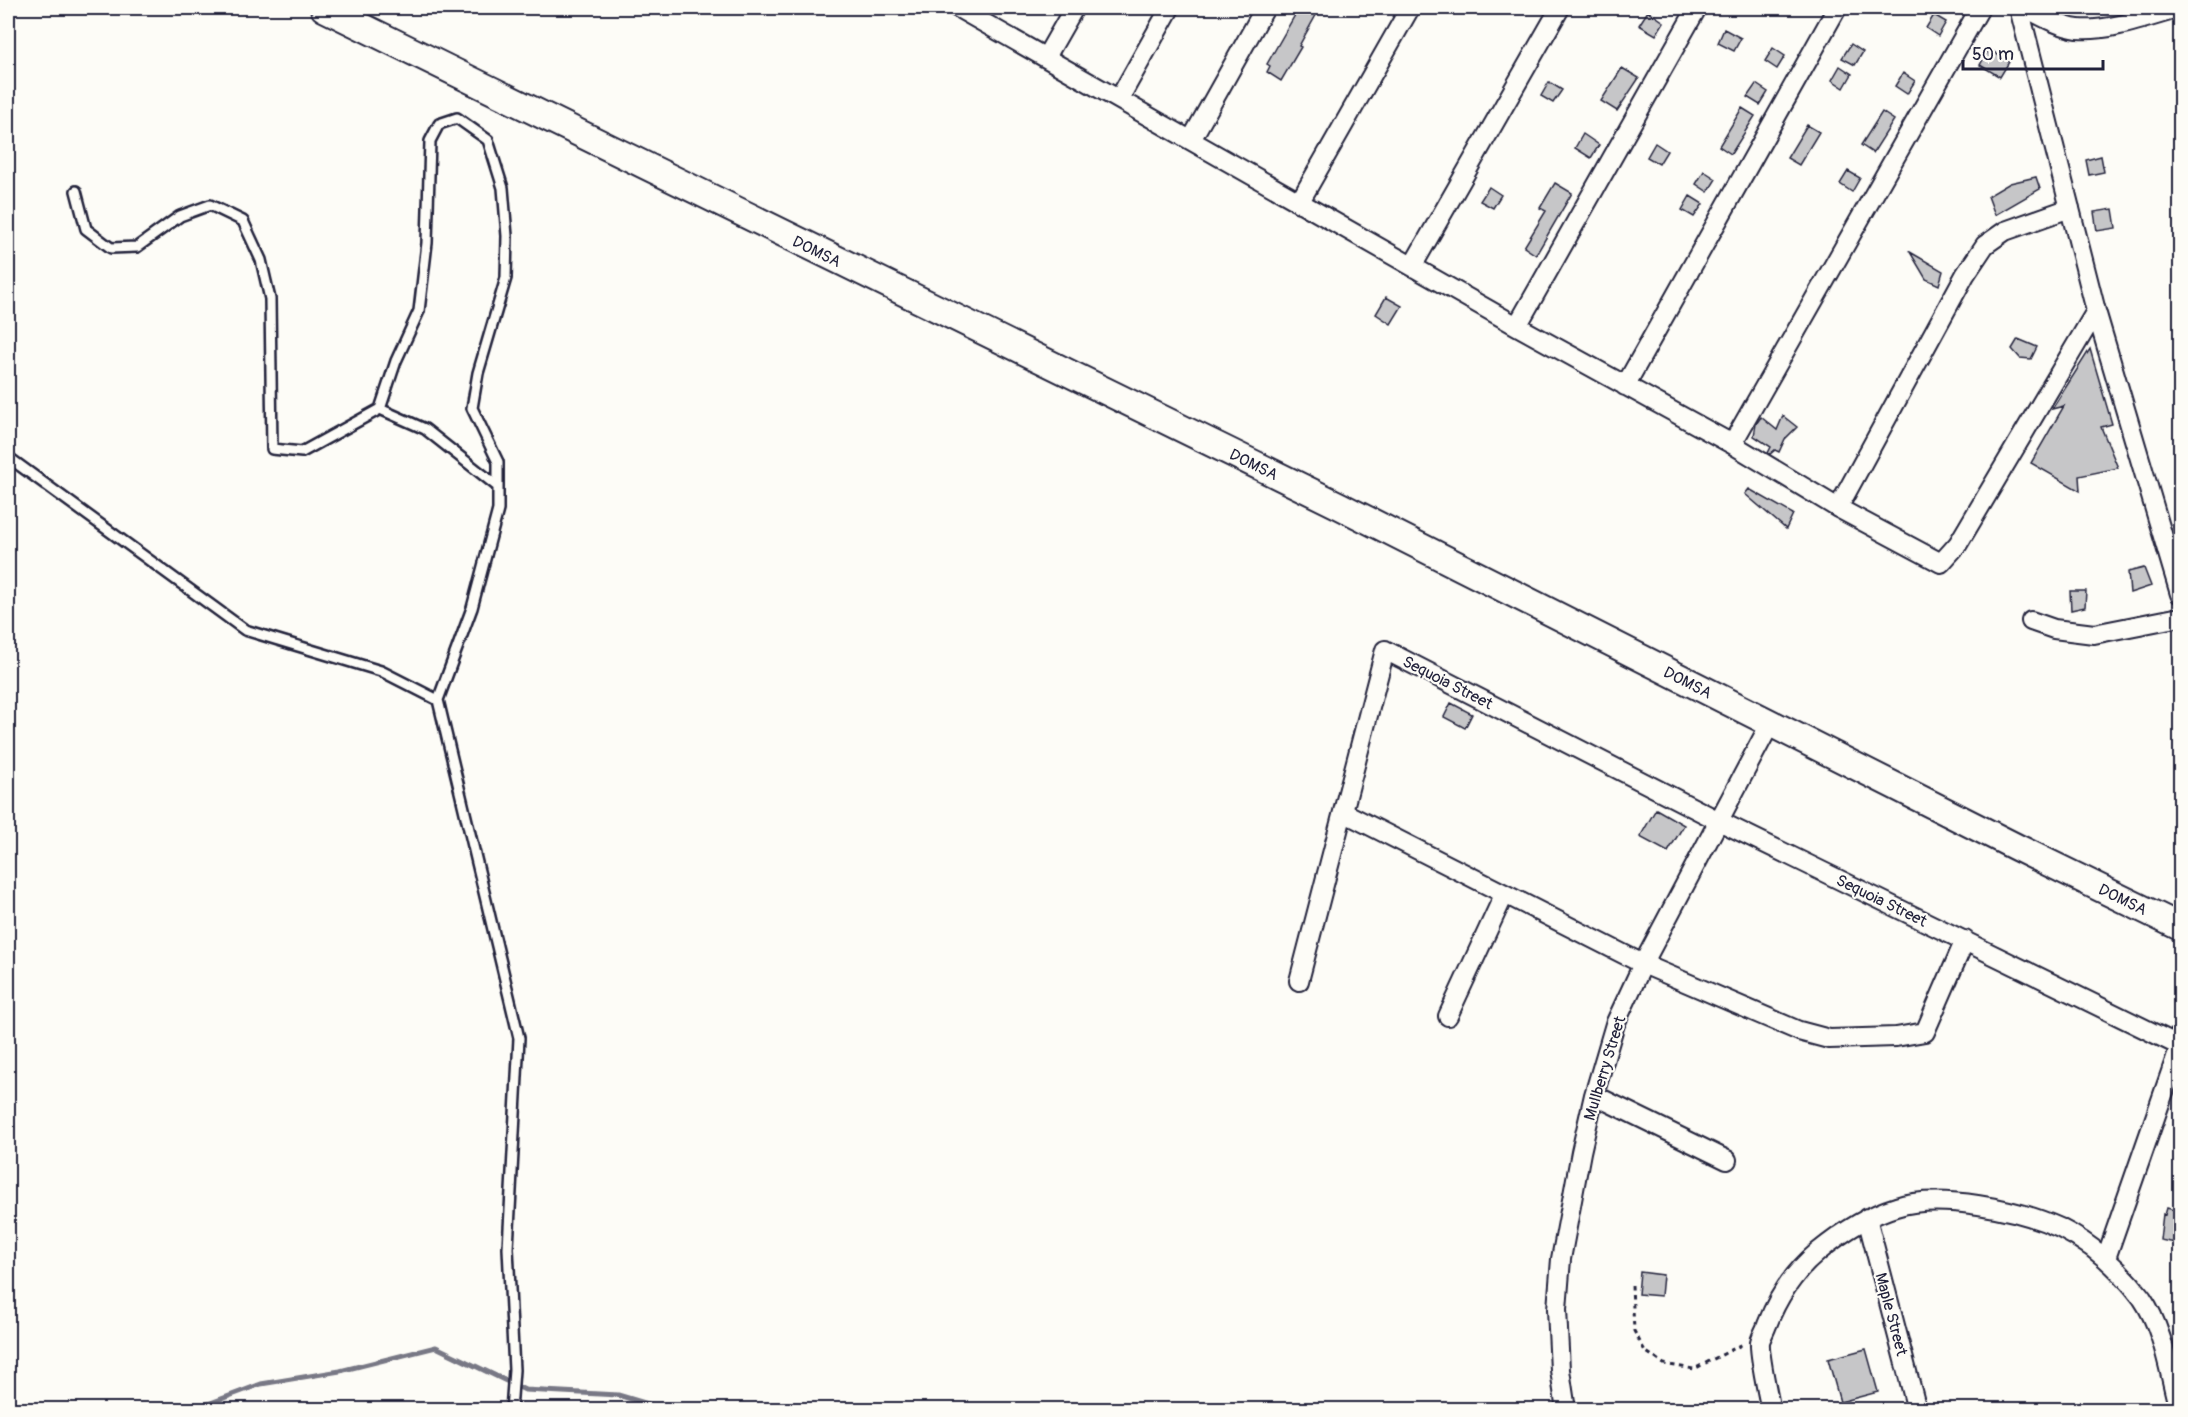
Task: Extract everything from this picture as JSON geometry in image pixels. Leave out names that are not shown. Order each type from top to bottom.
[{"type":"main road","name":"DOMSA","points":[[324,8],[1350,511],[1770,724],[2181,927]]},
{"type":"street","points":[[1046,57],[1074,8]]},
{"type":"street","points":[[1119,99],[1170,8]]},
{"type":"street","points":[[1191,140],[1265,8]]},
{"type":"street","points":[[1299,203],[1410,8]]},
{"type":"street","points":[[1413,266],[1560,8]]},
{"type":"street","points":[[1517,326],[1696,8]]},
{"type":"street","points":[[1625,386],[1837,8]]},
{"type":"street","points":[[1732,444],[1980,8]]},
{"type":"street","points":[[2019,8],[2096,311],[2181,594]]},
{"type":"street","points":[[2026,8],[2047,19],[2078,29],[2113,26],[2181,8]]},
{"type":"street","points":[[966,10],[1299,203],[1732,444],[1838,508],[1941,563],[1958,544],[2096,311]]},
{"type":"street","points":[[1838,508],[1965,275],[1985,245],[2005,231],[2070,208]]},
{"type":"street","points":[[2031,621],[2054,628],[2094,634],[2181,617]]},
{"type":"street","name":"Sequoia Street","points":[[1343,812],[1385,650],[1719,821],[2180,1046],[2106,1258]]},
{"type":"street","name":"Mullberry Street","points":[[1566,1410],[1560,1370],[1557,1309],[1561,1259],[1594,1095],[1615,1024],[1643,964],[1770,724]]},
{"type":"street","points":[[1299,981],[1343,812],[1643,964],[1799,1031],[1829,1039],[1896,1036],[1925,1032],[1965,940]]},
{"type":"street","points":[[1448,1016],[1504,894]]},
{"type":"street","points":[[1594,1095],[1727,1160]]},
{"type":"street","points":[[1771,1410],[1760,1342],[1775,1304],[1800,1267],[1832,1240],[1868,1218],[1898,1206],[1925,1202],[1969,1204],[2016,1213],[2060,1228],[2106,1258],[2142,1299],[2153,1317],[2178,1410]]},
{"type":"street","name":"Maple Street","points":[[1868,1218],[1917,1410]]},
{"type":"lane","points":[[76,191],[79,208],[87,229],[111,248],[137,247],[180,216],[210,206],[243,221],[261,260],[270,299],[272,449],[302,452],[380,409],[396,361],[418,311],[427,243],[430,141],[440,124],[458,118],[488,140],[503,188],[507,236],[506,278],[478,373],[472,408],[498,462],[498,510],[472,608],[438,700],[519,1038],[508,1248],[514,1370],[510,1410]]},
{"type":"lane","points":[[380,409],[425,429],[497,486]]},
{"type":"lane","points":[[8,457],[245,630],[381,670],[438,700]]},
{"type":"path","points":[[1632,1285],[1634,1331],[1645,1351],[1664,1364],[1694,1370],[1742,1344],[1760,1342]]},
{"type":"building","points":[[1299,8],[1320,8],[1281,81],[1267,72],[1270,66],[1267,64]]},
{"type":"building","points":[[1648,11],[1664,22],[1656,35],[1639,25]]},
{"type":"building","points":[[1934,15],[1946,22],[1938,36],[1926,28]]},
{"type":"building","points":[[1724,29],[1741,38],[1734,51],[1718,43]]},
{"type":"building","points":[[1851,44],[1863,52],[1855,65],[1842,58]]},
{"type":"building","points":[[1773,48],[1785,56],[1777,69],[1765,61]]},
{"type":"building","points":[[1989,49],[2009,62],[2000,77],[1980,65]]},
{"type":"building","points":[[1840,66],[1852,74],[1844,88],[1832,80]]},
{"type":"building","points":[[1622,68],[1639,78],[1617,111],[1601,101]]},
{"type":"building","points":[[1903,73],[1915,81],[1907,94],[1895,86]]},
{"type":"building","points":[[1549,82],[1562,90],[1553,103],[1541,96]]},
{"type":"building","points":[[1756,84],[1768,92],[1760,105],[1747,97]]},
{"type":"building","points":[[1742,108],[1755,116],[1731,154],[1719,146]]},
{"type":"building","points":[[1882,112],[1894,120],[1873,153],[1861,145]]},
{"type":"building","points":[[1807,125],[1819,132],[1799,165],[1787,158]]},
{"type":"building","points":[[1583,134],[1599,145],[1591,158],[1575,148]]},
{"type":"building","points":[[1655,143],[1667,151],[1659,164],[1647,157]]},
{"type":"building","points":[[2101,156],[2104,172],[2089,175],[2086,160]]},
{"type":"building","points":[[1704,171],[1716,179],[1708,192],[1696,184]]},
{"type":"building","points":[[1848,171],[1860,178],[1852,192],[1840,184]]},
{"type":"building","points":[[2036,177],[2040,189],[1995,215],[1988,196],[2010,183]]},
{"type":"building","points":[[1555,183],[1572,193],[1536,255],[1524,247],[1546,211],[1540,208]]},
{"type":"building","points":[[1489,187],[1501,195],[1493,208],[1480,201]]},
{"type":"building","points":[[1690,196],[1703,204],[1694,217],[1682,210]]},
{"type":"building","points":[[2113,209],[2116,228],[2097,231],[2094,212]]},
{"type":"building","points":[[1910,252],[1943,271],[1939,285],[1926,279]]},
{"type":"building","points":[[1386,297],[1402,306],[1391,324],[1376,314]]},
{"type":"building","points":[[2018,339],[2037,347],[2031,359],[2020,358],[2012,349]]},
{"type":"building","points":[[2090,349],[2112,424],[2101,427],[2118,468],[2079,476],[2080,491],[2031,463],[2064,406],[2052,409]]},
{"type":"building","points":[[1783,416],[1797,427],[1785,439],[1779,452],[1775,450],[1770,454],[1768,453],[1771,447],[1754,436],[1756,424],[1761,417],[1777,430]]},
{"type":"building","points":[[1749,489],[1793,514],[1786,529],[1745,494]]},
{"type":"building","points":[[2144,568],[2151,586],[2130,593],[2128,572]]},
{"type":"building","points":[[2070,591],[2086,591],[2085,607],[2071,610]]},
{"type":"building","points":[[1451,703],[1472,714],[1465,728],[1444,717]]},
{"type":"building","points":[[1656,809],[1684,825],[1668,852],[1640,837]]},
{"type":"building","points":[[2167,1208],[2181,1212],[2181,1244],[2160,1240],[2163,1214],[2165,1215]]},
{"type":"building","points":[[1640,1272],[1663,1275],[1661,1296],[1638,1294]]},
{"type":"building","points":[[1866,1349],[1878,1392],[1840,1402],[1828,1359]]},
{"type":"waterway","points":[[192,1410],[261,1384],[340,1371],[436,1347],[525,1390],[618,1395],[668,1410]]}]
